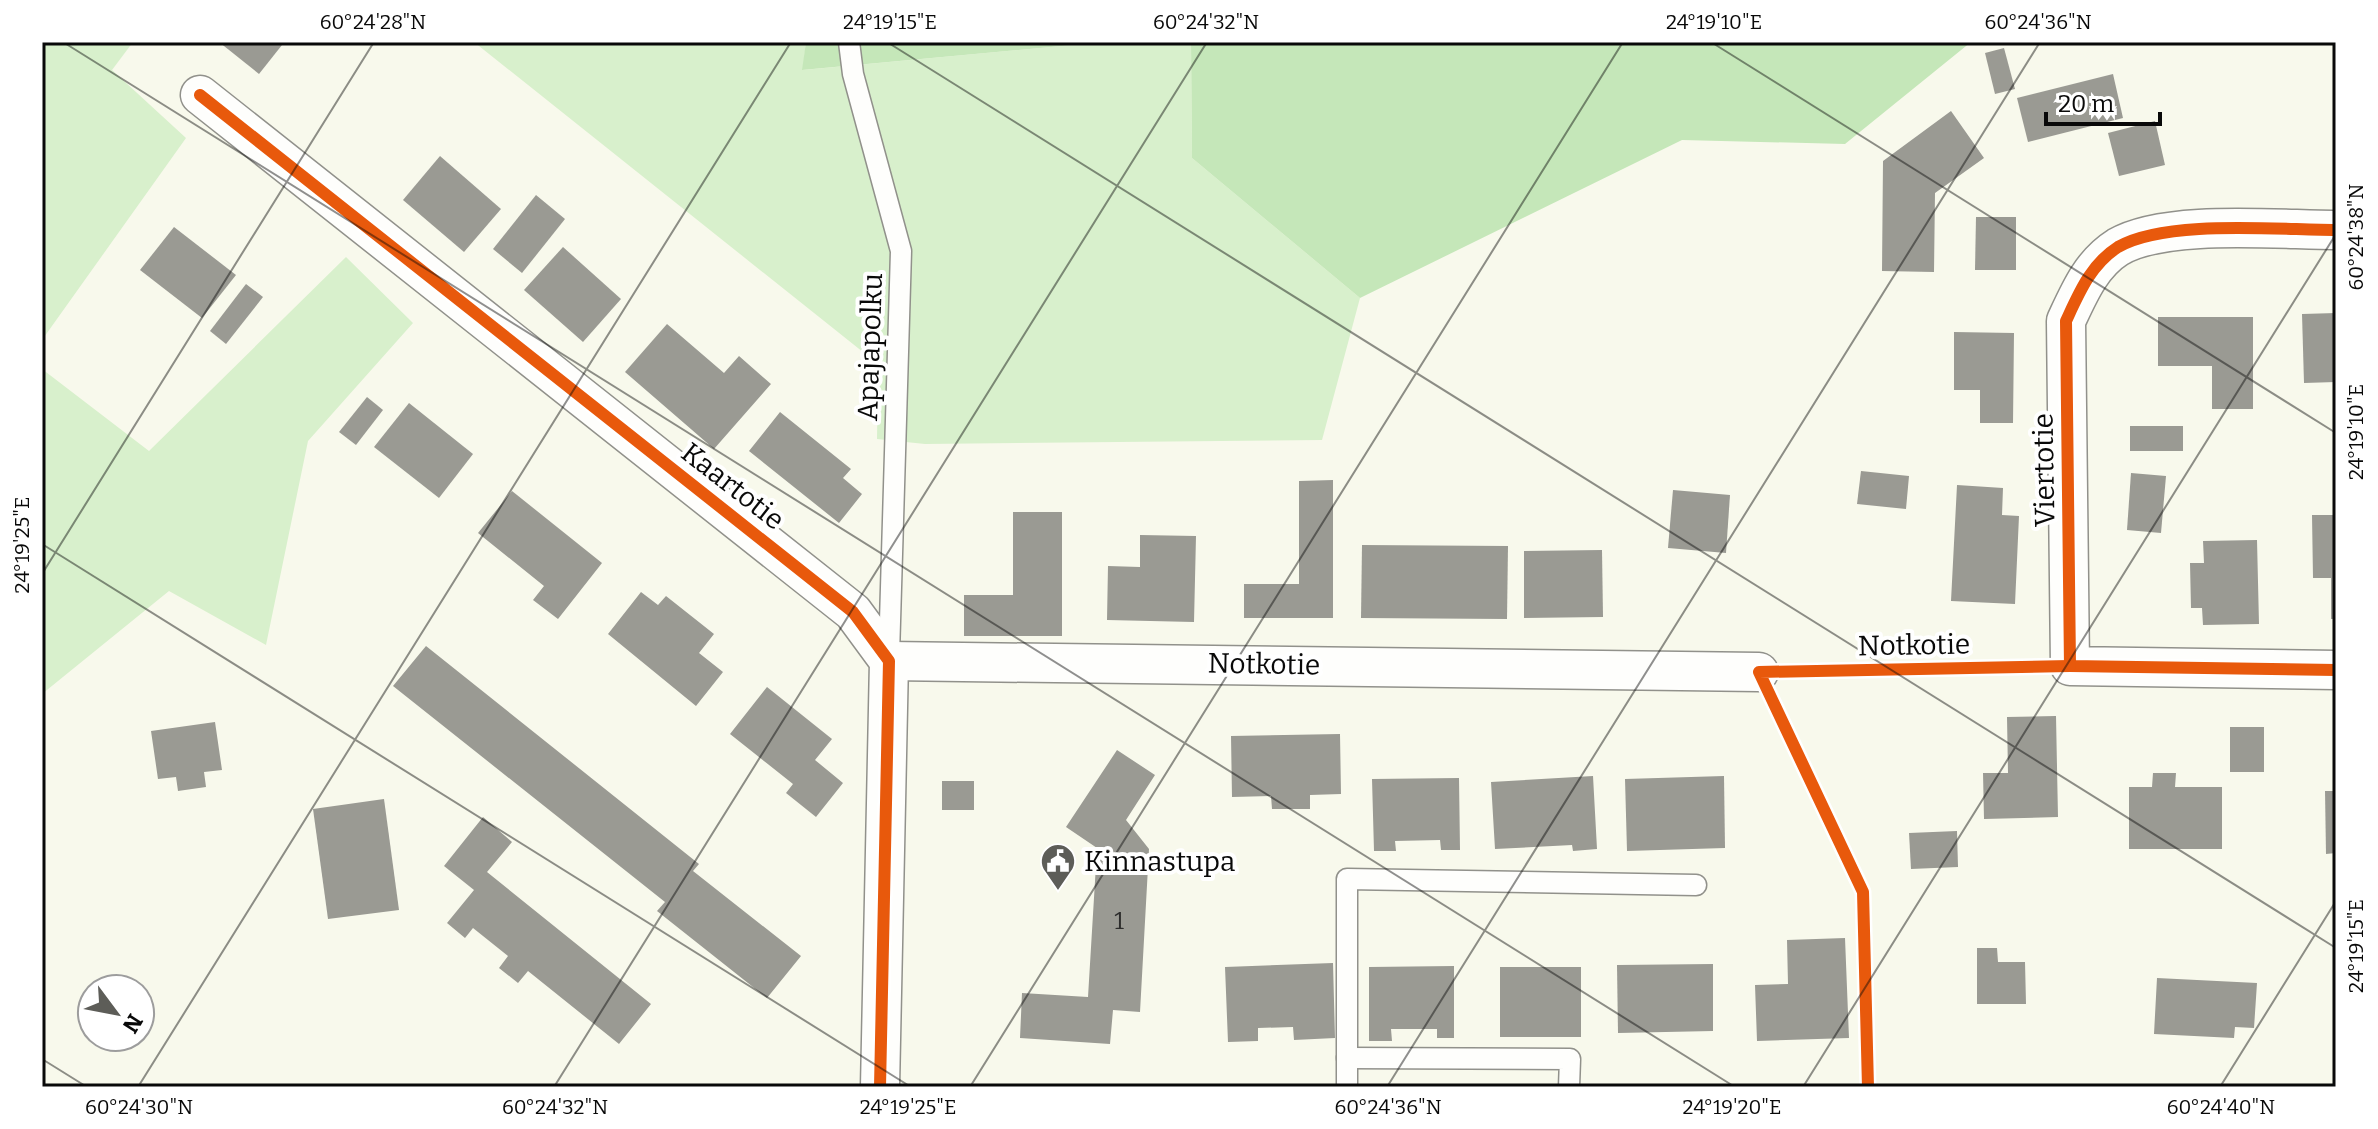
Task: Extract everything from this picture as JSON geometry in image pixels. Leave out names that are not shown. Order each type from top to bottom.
[{"type":"street","name":"Kaartotie","points":[[200,95],[853,612],[889,661]]},
{"type":"street","name":"Viertotie","points":[[2336,230],[2165,231],[2118,248],[2085,279],[2066,321],[2070,666],[2336,670]]},
{"type":"street","name":"Notkotie","points":[[889,661],[1759,672]]},
{"type":"street","points":[[880,1087],[889,661]]},
{"type":"lane","name":"Apajapolku","points":[[849,42],[853,74],[901,251],[889,661]]},
{"type":"lane","points":[[1347,1087],[1347,879],[1696,885]]},
{"type":"lane","points":[[1347,1058],[1570,1059],[1569,1087]]},
{"type":"green space","points":[[42,42],[133,42],[112,70],[186,138],[42,340]]},
{"type":"green space","points":[[474,42],[806,42],[803,70],[1105,42],[1191,42],[1192,158],[1360,298],[1322,440],[925,444],[877,439],[878,364]]},
{"type":"green space","points":[[806,42],[1105,42],[802,70]]},
{"type":"green space","points":[[1191,42],[1971,42],[1845,144],[1682,140],[1360,298],[1192,158]]},
{"type":"green space","points":[[346,257],[413,323],[308,441],[266,645],[169,591],[42,694],[42,369],[149,451]]},
{"type":"building","points":[[219,42],[277,42],[282,45],[259,74]]},
{"type":"building","points":[[2004,48],[2015,89],[1995,94],[1985,53]]},
{"type":"building","points":[[2113,74],[2123,118],[2028,142],[2017,98]]},
{"type":"building","points":[[1951,111],[1984,158],[1935,193],[1934,272],[1882,271],[1883,161]]},
{"type":"building","points":[[2155,121],[2165,165],[2119,176],[2108,133]]},
{"type":"building","points":[[440,156],[501,209],[464,252],[403,200]]},
{"type":"building","points":[[536,195],[565,219],[522,273],[493,249]]},
{"type":"building","points":[[1976,217],[2016,217],[2016,270],[1975,270]]},
{"type":"building","points":[[174,227],[236,275],[202,318],[140,270]]},
{"type":"building","points":[[563,247],[621,299],[583,342],[524,290]]},
{"type":"building","points":[[246,284],[263,297],[226,344],[210,331]]},
{"type":"building","points":[[2336,313],[2336,382],[2304,383],[2302,314]]},
{"type":"building","points":[[2158,317],[2253,317],[2253,409],[2212,409],[2212,366],[2158,366]]},
{"type":"building","points":[[667,324],[724,373],[739,356],[771,384],[714,449],[625,372]]},
{"type":"building","points":[[1954,332],[2014,333],[2013,423],[1980,423],[1980,390],[1954,390]]},
{"type":"building","points":[[367,397],[383,410],[356,445],[339,432]]},
{"type":"building","points":[[409,403],[473,454],[439,498],[374,447]]},
{"type":"building","points":[[780,412],[851,469],[843,478],[862,494],[839,523],[749,451]]},
{"type":"building","points":[[2130,426],[2183,426],[2183,451],[2130,451]]},
{"type":"building","points":[[1861,471],[1909,476],[1906,509],[1857,504]]},
{"type":"building","points":[[2131,473],[2166,476],[2161,533],[2127,530]]},
{"type":"building","points":[[1333,480],[1333,618],[1244,618],[1244,584],[1299,584],[1299,481]]},
{"type":"building","points":[[1957,485],[2003,488],[2002,515],[2019,516],[2015,604],[1951,601]]},
{"type":"building","points":[[1673,490],[1730,495],[1726,553],[1668,548]]},
{"type":"building","points":[[512,491],[602,563],[558,619],[533,600],[544,586],[478,533]]},
{"type":"building","points":[[1013,512],[1062,512],[1062,636],[964,636],[964,595],[1013,595]]},
{"type":"building","points":[[2312,515],[2336,515],[2336,619],[2331,619],[2331,578],[2313,578]]},
{"type":"building","points":[[1140,535],[1196,536],[1194,622],[1107,620],[1108,566],[1140,567]]},
{"type":"building","points":[[2257,540],[2259,624],[2203,625],[2202,608],[2191,608],[2190,563],[2204,563],[2203,541]]},
{"type":"building","points":[[1362,545],[1508,546],[1507,619],[1361,618]]},
{"type":"building","points":[[1602,550],[1603,617],[1524,618],[1524,551]]},
{"type":"building","points":[[641,592],[658,605],[666,596],[714,634],[699,653],[723,672],[696,706],[608,634]]},
{"type":"building","points":[[426,646],[699,864],[693,871],[801,956],[767,998],[657,911],[665,902],[393,686]]},
{"type":"building","points":[[767,687],[832,739],[815,760],[843,783],[816,817],[786,793],[793,784],[730,734]]},
{"type":"building","points":[[2056,716],[2058,817],[1984,819],[1983,773],[2008,773],[2007,717]]},
{"type":"building","points":[[215,722],[222,770],[204,772],[206,787],[178,791],[176,777],[158,779],[151,731]]},
{"type":"building","points":[[2230,727],[2264,727],[2264,772],[2230,772]]},
{"type":"building","points":[[1340,734],[1341,794],[1310,795],[1310,809],[1272,809],[1271,796],[1232,797],[1231,736]]},
{"type":"building","points":[[1117,750],[1155,775],[1126,820],[1149,849],[1140,1012],[1113,1010],[1110,1044],[1020,1038],[1022,993],[1088,997],[1097,848],[1066,827]]},
{"type":"building","points":[[2153,773],[2176,773],[2175,787],[2222,787],[2222,849],[2129,849],[2129,787],[2152,787]]},
{"type":"building","points":[[1593,776],[1597,849],[1573,851],[1572,845],[1495,849],[1491,782]]},
{"type":"building","points":[[1724,776],[1725,848],[1627,851],[1625,779]]},
{"type":"building","points":[[1459,778],[1460,850],[1441,850],[1440,840],[1395,841],[1396,851],[1374,851],[1372,779]]},
{"type":"building","points":[[942,781],[974,781],[974,810],[942,810]]},
{"type":"building","points":[[2325,791],[2336,791],[2336,853],[2326,854]]},
{"type":"building","points":[[384,799],[399,910],[328,919],[313,809]]},
{"type":"building","points":[[483,817],[512,842],[487,872],[651,1004],[619,1044],[528,971],[518,983],[499,968],[508,956],[473,928],[465,938],[447,923],[474,890],[444,866]]},
{"type":"building","points":[[1957,831],[1958,867],[1911,869],[1909,833]]},
{"type":"building","points":[[1845,938],[1849,1038],[1757,1041],[1755,985],[1788,984],[1787,940]]},
{"type":"building","points":[[1977,948],[1997,948],[1998,962],[2025,962],[2026,1004],[1977,1004]]},
{"type":"building","points":[[1333,963],[1335,1038],[1294,1040],[1293,1027],[1258,1028],[1258,1041],[1228,1042],[1225,967]]},
{"type":"building","points":[[1713,964],[1713,1031],[1618,1033],[1617,965]]},
{"type":"building","points":[[1454,966],[1454,1038],[1437,1038],[1437,1029],[1391,1029],[1392,1041],[1369,1041],[1369,967]]},
{"type":"building","points":[[1500,967],[1581,967],[1581,1037],[1500,1037]]},
{"type":"building","points":[[2157,978],[2257,983],[2254,1028],[2235,1027],[2234,1038],[2154,1034]]},
{"type":"cycle path","points":[[200,95],[853,612],[889,661],[880,1087]]},
{"type":"cycle path","points":[[2336,230],[2193,229],[2139,238],[2118,247],[2100,262],[2066,321],[2070,666],[2336,670]]},
{"type":"cycle path","points":[[1868,1087],[1863,892],[1759,672],[2070,666]]},
{"type":"place","name":"Kinnastupa","points":[[1058,892]]}]
